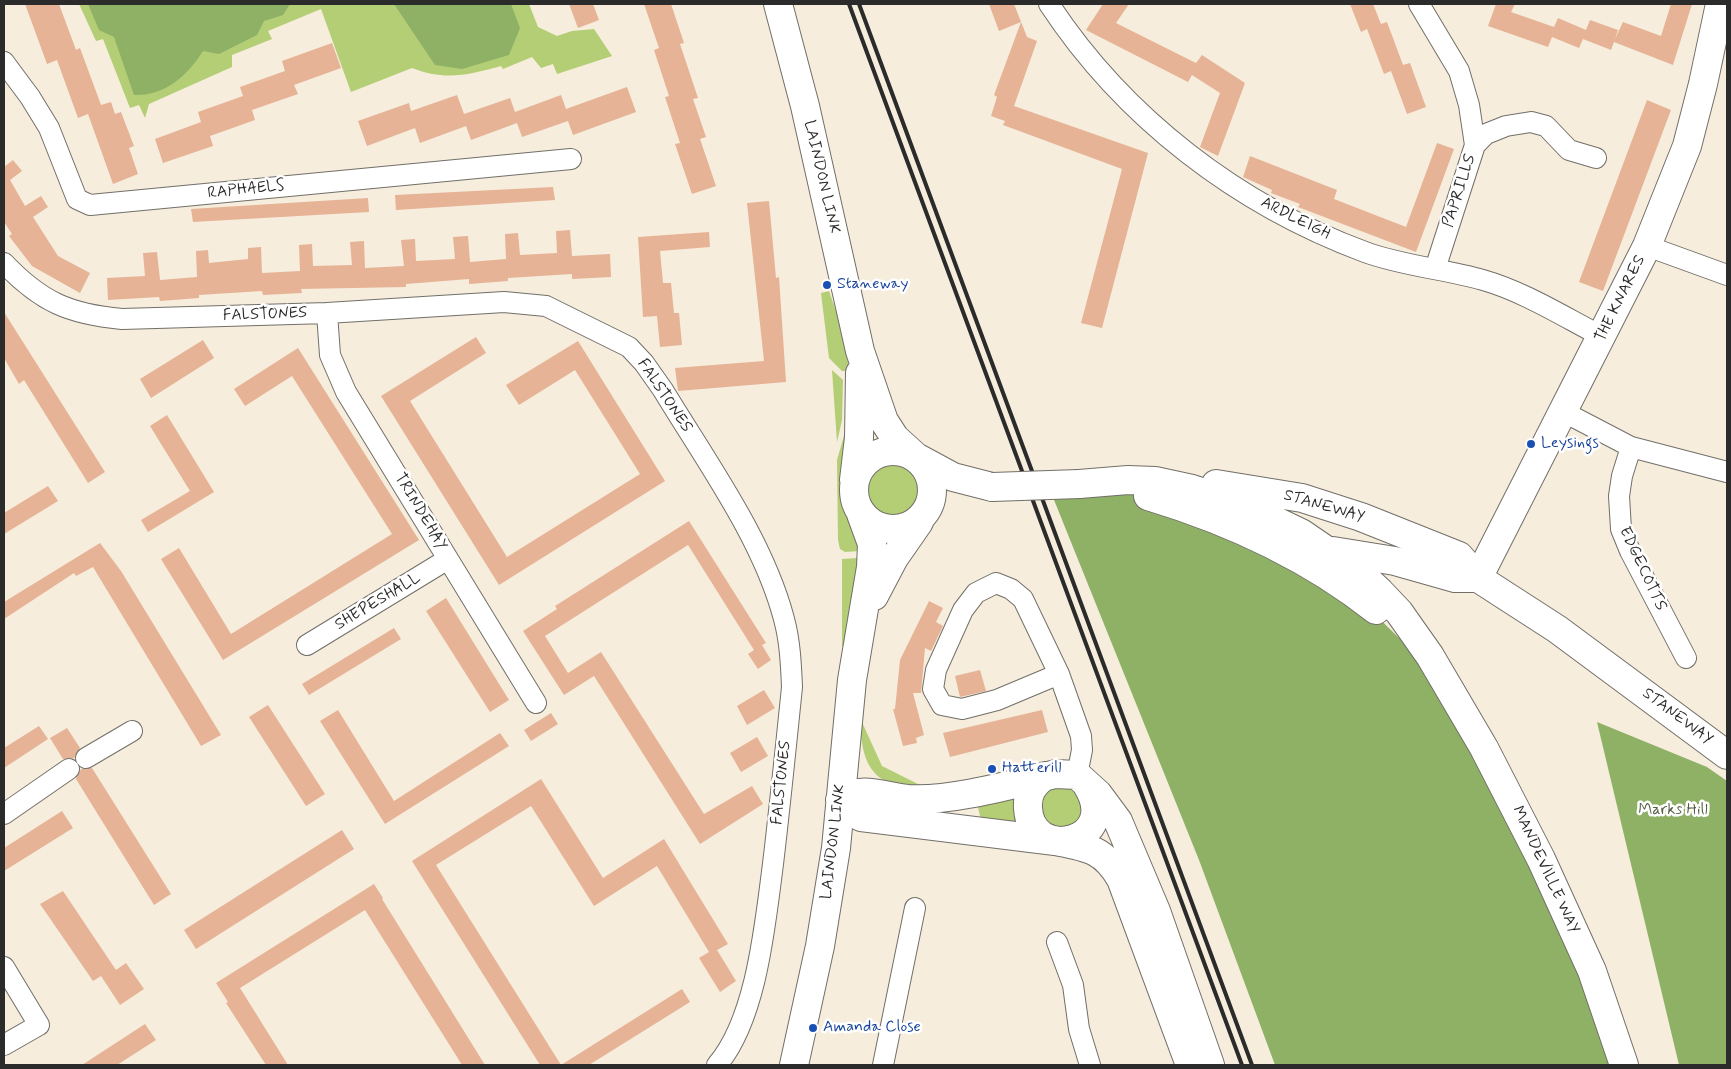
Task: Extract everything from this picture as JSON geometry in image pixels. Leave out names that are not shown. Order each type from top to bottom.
[{"type":"main road","name":"LAINDON LINK","points":[[778,4],[804,106],[860,351],[888,430],[903,447],[916,457]]},
{"type":"main road","name":"THE KNARES","points":[[1478,578],[1647,246],[1687,146],[1722,10]]},
{"type":"main road","name":"LAINDON LINK","points":[[854,485],[859,438],[860,351]]},
{"type":"main road","points":[[904,451],[916,457],[930,476],[932,486],[930,506],[921,519],[900,528],[891,529],[879,526],[861,514],[854,496],[854,485],[863,464],[880,452],[904,451]]},
{"type":"main road","name":"MANDEVILLE WAY","points":[[916,457],[953,477],[992,487]]},
{"type":"main road","name":"MANDEVILLE WAY","points":[[921,519],[942,504],[961,495],[992,487],[1080,484],[1128,480],[1155,481],[1192,489],[1251,509],[1301,533],[1361,574],[1399,612],[1430,656],[1484,748],[1542,859],[1592,971],[1624,1065]]},
{"type":"main road","name":"STANEWAY","points":[[1155,481],[1232,486],[1302,498],[1361,517],[1459,556],[1478,578],[1557,628],[1727,755]]},
{"type":"main road","name":"MANDEVILLE WAY","points":[[1080,484],[1134,492],[1167,502],[1259,537],[1310,564],[1370,605],[1407,638],[1446,684]]},
{"type":"main road","name":"LAINDON LINK","points":[[794,1065],[820,946],[836,848],[852,680],[872,556],[868,530],[861,514]]},
{"type":"main road","name":"LAINDON LINK","points":[[863,618],[894,558],[921,519]]},
{"type":"main road","points":[[1259,537],[1395,561],[1455,578],[1478,578]]},
{"type":"main road","points":[[848,718],[850,737],[856,758],[870,781],[891,794],[906,798]]},
{"type":"main road","points":[[1190,1065],[1139,926],[1114,866],[1104,856],[1095,850],[1055,841],[875,819],[850,812],[844,808],[840,800],[845,796],[860,793],[926,799],[952,796],[1056,774],[1081,779],[1109,807],[1134,855],[1160,920],[1210,1065]]},
{"type":"main road","points":[[1045,776],[1035,783],[1031,790],[1027,802],[1028,813],[1034,829],[1042,836],[1055,841],[1076,838],[1092,826],[1096,808],[1095,800],[1081,779]]},
{"type":"main road","points":[[836,848],[838,840],[850,824],[860,820],[875,819]]},
{"type":"street","name":"ARDLEIGH","points":[[1049,4],[1066,30],[1115,88],[1160,132],[1213,172],[1251,197],[1310,228],[1366,252],[1484,281],[1514,292],[1602,337]]},
{"type":"street","name":"PAPRILLS","points":[[1420,4],[1459,71],[1469,105],[1475,145],[1435,269]]},
{"type":"street","name":"RAPHAELS","points":[[4,62],[30,97],[49,128],[77,199],[90,205],[571,159]]},
{"type":"street","points":[[1475,145],[1486,134],[1506,126],[1531,122],[1546,126],[1570,150],[1596,158]]},
{"type":"street","points":[[1647,246],[1727,275]]},
{"type":"street","name":"FALSTONES","points":[[4,264],[28,287],[58,306],[88,316],[122,319],[328,313],[504,302],[546,306],[629,347],[644,363],[663,390],[765,564],[785,620],[790,652],[792,687],[766,913],[749,1004],[728,1052],[717,1065]]},
{"type":"street","name":"TRINDEHAY","points":[[328,313],[330,355],[336,373],[536,703]]},
{"type":"street","points":[[1562,411],[1630,447],[1727,472]]},
{"type":"street","name":"EDGECOTTS","points":[[1630,447],[1619,496],[1621,528],[1630,551],[1686,658]]},
{"type":"street","name":"SHEPESHALL","points":[[307,645],[448,559]]},
{"type":"street","points":[[1059,674],[997,700],[962,709],[942,706],[933,688],[936,670],[963,610],[976,592],[996,583],[1012,589],[1023,599],[1059,674],[1081,736],[1081,779]]},
{"type":"street","points":[[4,814],[78,763],[132,731]]},
{"type":"street","points":[[883,1065],[915,908]]},
{"type":"street","points":[[1057,942],[1072,985],[1079,1030],[1090,1065]]},
{"type":"street","points":[[4,967],[39,1025],[4,1045]]},
{"type":"green space","points":[[79,4],[529,4],[538,27],[557,36],[572,31],[594,29],[612,56],[557,74],[553,64],[541,68],[532,57],[503,69],[501,66],[467,74],[435,74],[412,68],[351,92],[321,9],[268,31],[272,39],[232,55],[232,67],[149,104],[145,118],[139,105],[130,108],[103,39],[96,41]]},
{"type":"green space","points":[[88,4],[290,4],[283,15],[264,21],[257,35],[219,54],[203,51],[190,69],[174,83],[156,92],[134,95],[114,37],[99,30]]},
{"type":"green space","points":[[394,4],[511,4],[520,28],[509,55],[462,69],[435,65]]},
{"type":"green space","points":[[829,291],[846,340],[849,371],[842,371],[829,358],[821,293]]},
{"type":"green space","points":[[832,370],[843,380],[842,420],[837,442]]},
{"type":"green space","points":[[845,432],[848,432],[843,495],[853,520],[860,551],[845,552],[840,549],[838,540],[837,460]]},
{"type":"green space","points":[[893,461],[908,466],[916,474],[921,489],[916,504],[908,512],[893,517],[878,512],[870,504],[865,489],[870,474],[878,466]]},
{"type":"green space","points":[[1048,485],[1134,492],[1349,589],[1446,684],[1624,1065],[1275,1065],[1199,860]]},
{"type":"green space","points":[[858,558],[847,646],[842,646],[842,559]]},
{"type":"green space","points":[[861,720],[882,766],[928,789],[888,782],[874,772],[865,756],[861,738]]},
{"type":"green space","name":"Marks Hill","points":[[1597,722],[1707,767],[1727,781],[1727,1065],[1679,1065]]},
{"type":"green space","points":[[1051,787],[1079,788],[1086,816],[1066,832],[1045,824],[1041,804]]},
{"type":"green space","points":[[1019,789],[1023,828],[982,824],[976,799]]},
{"type":"building","points":[[25,4],[59,4],[76,50],[80,48],[101,105],[111,102],[115,114],[121,112],[134,146],[129,148],[138,174],[113,184],[88,114],[78,118],[57,60],[47,64]]},
{"type":"building","points":[[569,4],[593,4],[599,20],[578,28]]},
{"type":"building","points":[[644,4],[671,4],[684,43],[680,44],[698,98],[693,99],[706,137],[700,139],[716,186],[692,194],[675,144],[680,143],[665,97],[669,96],[654,50],[659,48]]},
{"type":"building","points":[[989,4],[1014,4],[1027,37],[1037,41],[1014,106],[1148,153],[1102,328],[1081,323],[1122,169],[1003,125],[1005,121],[991,116],[997,97],[994,95],[1021,22],[999,31]]},
{"type":"building","points":[[1103,4],[1129,4],[1116,23],[1196,63],[1202,55],[1245,83],[1218,156],[1200,147],[1220,93],[1192,75],[1188,82],[1086,30]]},
{"type":"building","points":[[1350,4],[1373,4],[1381,24],[1387,22],[1403,65],[1410,63],[1426,107],[1407,114],[1391,71],[1384,74],[1367,29],[1361,32]]},
{"type":"building","points":[[1496,4],[1515,4],[1511,12],[1554,27],[1558,18],[1586,30],[1590,20],[1618,30],[1615,39],[1623,22],[1661,36],[1671,4],[1692,4],[1673,65],[1614,42],[1611,50],[1583,39],[1579,48],[1552,37],[1548,47],[1488,26]]},
{"type":"building","points":[[332,43],[341,68],[294,85],[298,94],[252,110],[255,120],[210,136],[213,146],[163,163],[155,139],[201,122],[198,112],[243,96],[240,87],[285,71],[282,61]]},
{"type":"building","points":[[627,87],[636,112],[573,135],[568,121],[522,137],[517,123],[471,140],[466,126],[420,143],[415,128],[367,146],[358,121],[409,103],[411,111],[457,95],[464,114],[510,98],[515,112],[561,95],[566,109]]},
{"type":"building","points":[[1647,100],[1671,110],[1603,291],[1579,282]]},
{"type":"building","points":[[1437,143],[1454,149],[1416,252],[1298,207],[1300,204],[1271,193],[1272,190],[1243,177],[1250,156],[1337,190],[1334,199],[1406,227]]},
{"type":"building","points":[[13,160],[22,171],[10,180],[25,206],[41,196],[48,207],[33,217],[58,256],[90,273],[80,293],[32,266],[9,236],[12,234],[4,222],[4,167]]},
{"type":"building","points":[[553,187],[555,200],[396,210],[395,195]]},
{"type":"building","points":[[368,198],[369,212],[193,222],[191,209]]},
{"type":"building","points":[[769,201],[776,278],[779,277],[786,382],[678,391],[675,368],[764,361],[747,203]]},
{"type":"building","points":[[570,230],[572,256],[610,254],[611,277],[572,279],[572,274],[508,278],[508,281],[469,284],[469,279],[406,284],[406,287],[301,289],[302,293],[263,295],[262,291],[199,295],[199,298],[160,301],[159,297],[108,300],[107,278],[145,276],[143,253],[157,252],[160,280],[197,277],[196,251],[208,250],[209,263],[248,259],[248,248],[261,247],[262,273],[300,271],[299,245],[312,244],[313,266],[352,265],[350,242],[364,241],[365,268],[404,266],[401,240],[415,239],[416,261],[455,259],[453,237],[468,236],[470,262],[506,259],[505,234],[518,233],[520,255],[557,253],[556,231]]},
{"type":"building","points":[[709,232],[710,247],[660,251],[663,283],[671,283],[674,313],[679,313],[682,345],[660,347],[657,316],[643,317],[638,237]]},
{"type":"building","points":[[4,312],[105,472],[88,483],[24,380],[19,384],[4,358]]},
{"type":"building","points":[[476,337],[486,353],[410,401],[507,557],[640,474],[575,370],[519,405],[506,385],[578,341],[665,481],[499,585],[381,396]]},
{"type":"building","points":[[203,340],[214,358],[151,398],[140,379]]},
{"type":"building","points":[[298,348],[419,540],[223,660],[161,559],[179,548],[231,634],[392,534],[292,376],[245,406],[234,389]]},
{"type":"building","points":[[167,415],[214,492],[148,532],[141,520],[190,491],[150,426]]},
{"type":"building","points":[[48,486],[58,501],[4,534],[4,513]]},
{"type":"building","points":[[689,521],[766,643],[762,645],[771,660],[758,669],[748,654],[754,650],[688,545],[545,636],[568,673],[601,652],[704,814],[752,786],[763,804],[700,844],[594,676],[564,695],[523,631],[557,609],[555,606]]},
{"type":"building","points":[[100,543],[121,571],[221,735],[201,746],[93,567],[76,576],[74,573],[4,619],[4,602]]},
{"type":"building","points":[[446,598],[509,700],[490,712],[426,611]]},
{"type":"building","points":[[929,601],[943,608],[936,622],[943,626],[931,651],[925,648],[921,693],[913,693],[924,735],[916,738],[917,743],[903,746],[893,709],[895,709],[900,660]]},
{"type":"building","points":[[394,628],[401,639],[309,695],[302,684]]},
{"type":"building","points":[[980,670],[986,691],[960,697],[955,676]]},
{"type":"building","points":[[764,690],[775,708],[747,725],[737,706]]},
{"type":"building","points":[[268,705],[325,794],[306,806],[249,717]]},
{"type":"building","points":[[338,710],[394,801],[500,733],[509,746],[385,824],[320,721]]},
{"type":"building","points":[[1042,710],[1048,732],[950,757],[943,733]]},
{"type":"building","points":[[551,713],[558,724],[531,741],[524,730]]},
{"type":"building","points":[[39,726],[48,739],[4,768],[4,748]]},
{"type":"building","points":[[67,728],[80,748],[74,758],[63,759],[50,738]]},
{"type":"building","points":[[757,737],[768,756],[741,772],[730,753]]},
{"type":"building","points":[[92,768],[171,894],[154,905],[76,779],[81,769]]},
{"type":"building","points":[[541,779],[603,878],[664,839],[728,944],[717,950],[736,981],[720,992],[699,958],[709,952],[657,866],[594,906],[531,806],[436,865],[561,1065],[540,1065],[412,861]]},
{"type":"building","points":[[62,811],[73,828],[4,871],[4,848]]},
{"type":"building","points":[[342,830],[354,849],[196,949],[184,930]]},
{"type":"building","points":[[374,884],[485,1065],[462,1065],[365,910],[240,988],[288,1065],[266,1065],[226,1003],[228,1002],[216,983]]},
{"type":"building","points":[[63,891],[116,970],[126,963],[144,989],[120,1005],[101,976],[93,981],[40,904]]},
{"type":"building","points":[[682,989],[690,1002],[589,1065],[561,1065]]},
{"type":"building","points":[[145,1024],[156,1040],[117,1065],[82,1065]]},
{"type":"railway","points":[[849,4],[1242,1065]]},
{"type":"railway","points":[[859,4],[1252,1065]]},
{"type":"place","name":"Staneway","points":[[827,285]]},
{"type":"place","name":"Leysings","points":[[1531,444]]},
{"type":"place","name":"Hatterill","points":[[992,769]]},
{"type":"place","name":"Amanda Close","points":[[813,1028]]}]
